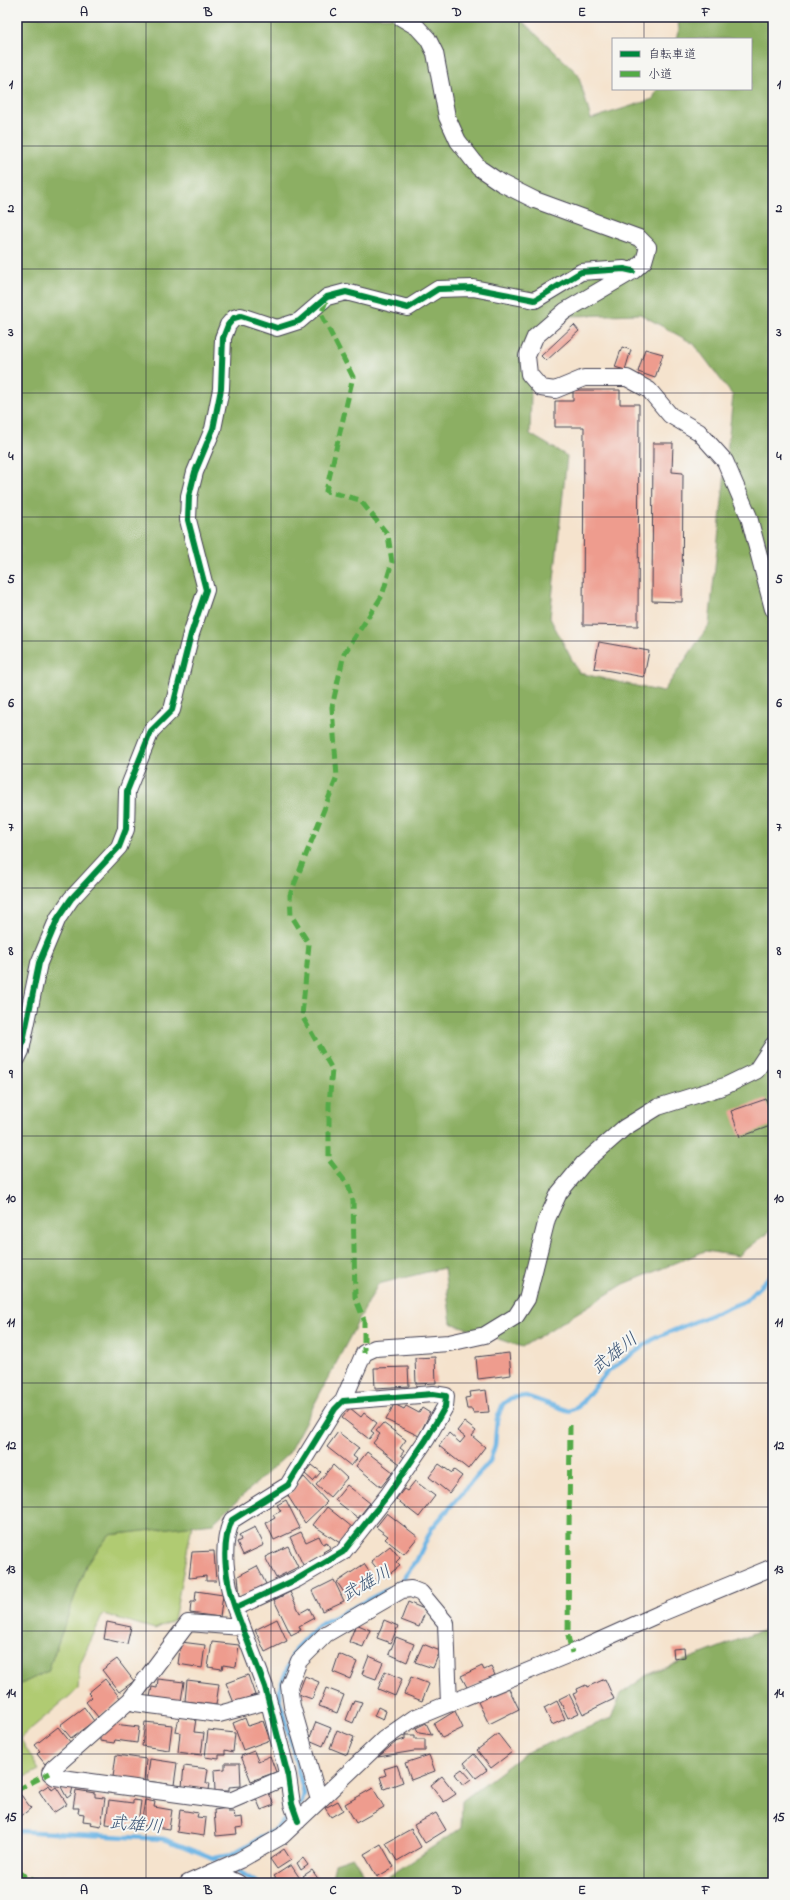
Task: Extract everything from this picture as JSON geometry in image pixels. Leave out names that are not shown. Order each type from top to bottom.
[{"type":"street","points":[[400,17],[417,27],[428,39],[435,53],[447,117],[458,141],[479,168],[501,183],[535,200],[639,238],[648,247],[644,261],[633,271],[565,311],[535,338],[528,356],[529,374],[541,388],[555,390],[584,378],[627,378],[649,390],[670,415],[699,432],[725,461],[749,517],[773,609]]},
{"type":"street","points":[[17,1059],[21,1051],[38,963],[58,918],[70,899],[119,848],[126,829],[127,791],[151,731],[172,710],[191,634],[206,590],[188,520],[189,496],[195,472],[212,429],[221,389],[223,338],[228,324],[234,318],[241,316],[277,328],[299,322],[327,297],[346,292],[408,308],[438,289],[473,288],[535,300],[581,272],[624,269],[633,271]]},
{"type":"street","points":[[298,1821],[292,1804],[288,1776],[265,1687],[229,1592],[226,1555],[228,1530],[232,1520],[288,1486],[335,1409],[343,1401],[364,1353],[375,1348],[449,1343],[485,1335],[516,1316],[527,1299],[547,1219],[559,1193],[583,1164],[624,1128],[658,1107],[725,1086],[756,1071],[773,1045]]},
{"type":"street","points":[[235,1608],[297,1579],[343,1552],[388,1495],[426,1440],[445,1407],[446,1396],[433,1394],[343,1401]]},
{"type":"street","points":[[188,1883],[240,1860],[282,1836],[384,1739],[414,1718],[572,1653],[658,1614],[773,1567]]},
{"type":"street","points":[[319,1800],[292,1706],[289,1686],[299,1660],[326,1634],[402,1590],[411,1589],[421,1593],[446,1623],[449,1704]]},
{"type":"street","points":[[242,1627],[188,1623],[130,1700],[53,1768],[50,1773],[55,1777],[230,1801],[288,1776]]},
{"type":"street","points":[[130,1700],[135,1704],[219,1714],[268,1700]]},
{"type":"street","points":[[218,1870],[238,1883]]},
{"type":"green space","points":[[17,17],[518,17],[578,74],[591,119],[653,99],[657,90],[752,90],[752,38],[676,38],[679,29],[677,17],[773,17],[773,1229],[738,1256],[705,1251],[624,1284],[522,1347],[451,1323],[444,1268],[378,1284],[288,1454],[213,1523],[109,1535],[86,1565],[48,1671],[17,1686]],"holes":[[[640,314],[694,344],[733,396],[709,625],[663,692],[579,673],[550,618],[567,456],[530,434],[532,351],[571,316]]]},
{"type":"green space","points":[[192,1525],[174,1620],[155,1629],[103,1614],[80,1664],[78,1689],[20,1738],[39,1770],[17,1781],[17,1686],[48,1671],[86,1565],[109,1535]]},
{"type":"green space","points":[[769,1628],[773,1628],[773,1883],[379,1883],[461,1828],[462,1801],[525,1753],[611,1718],[621,1694],[647,1675]]},
{"type":"green space","points":[[353,1857],[369,1883],[331,1883],[335,1863]]},
{"type":"building","points":[[574,325],[579,331],[546,361],[541,356]]},
{"type":"building","points":[[622,347],[631,350],[625,370],[615,367]]},
{"type":"building","points":[[645,349],[663,354],[655,378],[638,372]]},
{"type":"building","points":[[573,390],[620,390],[620,404],[639,404],[638,626],[583,625],[584,427],[555,427],[555,401],[573,401]]},
{"type":"building","points":[[653,443],[673,443],[672,472],[683,473],[682,602],[652,601]]},
{"type":"building","points":[[599,642],[649,651],[644,677],[594,668]]},
{"type":"building","points":[[766,1099],[773,1118],[773,1125],[740,1137],[731,1111]]},
{"type":"building","points":[[509,1353],[511,1375],[478,1379],[476,1357]]},
{"type":"building","points":[[435,1357],[436,1383],[416,1384],[415,1358]]},
{"type":"building","points":[[408,1367],[409,1386],[375,1388],[374,1368]]},
{"type":"building","points":[[486,1390],[489,1412],[473,1413],[472,1409],[467,1409],[465,1398],[471,1397],[470,1392]]},
{"type":"building","points":[[394,1404],[404,1409],[406,1406],[419,1413],[422,1408],[430,1413],[419,1436],[386,1420]]},
{"type":"building","points":[[350,1408],[361,1417],[364,1413],[377,1423],[371,1431],[374,1433],[369,1439],[342,1418]]},
{"type":"building","points":[[464,1422],[476,1431],[472,1436],[485,1447],[468,1469],[439,1446],[449,1433],[460,1443],[465,1437],[457,1431]]},
{"type":"building","points":[[383,1423],[406,1440],[400,1448],[404,1451],[401,1455],[405,1458],[400,1464],[373,1443],[380,1434],[376,1431]]},
{"type":"building","points":[[338,1432],[359,1448],[353,1456],[357,1459],[351,1466],[327,1447]]},
{"type":"building","points":[[367,1452],[393,1472],[381,1487],[356,1466]]},
{"type":"building","points":[[439,1464],[452,1473],[454,1470],[462,1476],[449,1493],[429,1477]]},
{"type":"building","points":[[312,1465],[321,1472],[313,1481],[305,1474]]},
{"type":"building","points":[[333,1465],[347,1478],[330,1497],[316,1485]]},
{"type":"building","points":[[304,1477],[327,1502],[305,1523],[288,1496]]},
{"type":"building","points":[[415,1481],[435,1496],[419,1517],[396,1499],[404,1489],[407,1491]]},
{"type":"building","points":[[347,1485],[370,1503],[358,1518],[335,1500]]},
{"type":"building","points":[[286,1500],[300,1528],[274,1540],[266,1523],[275,1518],[273,1515],[281,1511],[277,1505]]},
{"type":"building","points":[[327,1507],[352,1527],[340,1543],[313,1525]]},
{"type":"building","points":[[387,1513],[418,1537],[404,1554],[385,1539],[388,1536],[376,1527]]},
{"type":"building","points":[[255,1527],[264,1545],[243,1555],[237,1542],[241,1540],[239,1535]]},
{"type":"building","points":[[301,1532],[306,1542],[319,1536],[323,1544],[327,1542],[330,1548],[323,1552],[325,1554],[303,1565],[290,1537]]},
{"type":"building","points":[[288,1546],[298,1567],[276,1578],[265,1557]]},
{"type":"building","points":[[390,1546],[400,1558],[396,1562],[400,1566],[384,1578],[371,1561]]},
{"type":"building","points":[[214,1551],[216,1581],[206,1581],[206,1576],[189,1578],[192,1552]]},
{"type":"building","points":[[364,1564],[376,1582],[349,1600],[337,1582]]},
{"type":"building","points":[[257,1566],[266,1584],[240,1597],[238,1576]]},
{"type":"building","points":[[334,1580],[344,1601],[322,1611],[312,1591]]},
{"type":"building","points":[[196,1591],[223,1595],[220,1617],[190,1613],[191,1602],[195,1602]]},
{"type":"building","points":[[290,1592],[300,1613],[309,1608],[314,1618],[299,1626],[301,1630],[291,1635],[274,1600]]},
{"type":"building","points":[[408,1602],[426,1610],[419,1627],[401,1620]]},
{"type":"building","points":[[277,1619],[287,1641],[265,1652],[255,1630]]},
{"type":"building","points":[[384,1620],[398,1626],[391,1643],[377,1638]]},
{"type":"building","points":[[107,1622],[131,1627],[127,1644],[104,1639]]},
{"type":"building","points":[[356,1624],[370,1630],[363,1647],[349,1642]]},
{"type":"building","points":[[396,1637],[414,1644],[407,1662],[389,1654]]},
{"type":"building","points":[[181,1642],[205,1645],[202,1668],[178,1664]]},
{"type":"building","points":[[212,1642],[239,1645],[236,1667],[223,1665],[222,1669],[208,1667]]},
{"type":"building","points":[[423,1644],[440,1651],[433,1668],[415,1662]]},
{"type":"building","points":[[684,1648],[685,1657],[674,1659],[673,1649]]},
{"type":"building","points":[[339,1654],[357,1662],[350,1679],[333,1672]]},
{"type":"building","points":[[369,1656],[383,1662],[376,1679],[362,1674]]},
{"type":"building","points":[[117,1659],[134,1681],[119,1692],[102,1670]]},
{"type":"building","points":[[482,1666],[484,1670],[491,1667],[495,1675],[468,1689],[461,1676]]},
{"type":"building","points":[[385,1671],[402,1679],[395,1696],[378,1689]]},
{"type":"building","points":[[248,1675],[255,1695],[234,1703],[226,1683]]},
{"type":"building","points":[[305,1676],[319,1682],[312,1699],[298,1694]]},
{"type":"building","points":[[411,1677],[429,1684],[422,1701],[404,1694]]},
{"type":"building","points":[[105,1679],[121,1699],[98,1717],[86,1702],[92,1697],[88,1693]]},
{"type":"building","points":[[158,1679],[184,1682],[181,1701],[150,1697],[152,1687],[157,1688]]},
{"type":"building","points":[[605,1679],[614,1699],[583,1714],[573,1694],[578,1692],[577,1689],[586,1685],[587,1687]]},
{"type":"building","points":[[187,1680],[219,1684],[216,1705],[185,1701]]},
{"type":"building","points":[[508,1687],[519,1709],[489,1724],[478,1702]]},
{"type":"building","points":[[326,1688],[344,1695],[337,1713],[319,1706]]},
{"type":"building","points":[[569,1694],[579,1713],[568,1718],[559,1699]]},
{"type":"building","points":[[354,1700],[362,1702],[353,1723],[346,1720]]},
{"type":"building","points":[[557,1701],[565,1719],[552,1725],[544,1708]]},
{"type":"building","points":[[84,1707],[94,1721],[71,1738],[60,1725]]},
{"type":"building","points":[[378,1707],[386,1711],[383,1720],[374,1716]]},
{"type":"building","points":[[455,1711],[463,1728],[442,1738],[434,1724]]},
{"type":"building","points":[[179,1717],[196,1719],[194,1732],[204,1733],[201,1755],[178,1752],[180,1733],[176,1732]]},
{"type":"building","points":[[245,1718],[248,1726],[263,1721],[270,1740],[243,1750],[233,1723]]},
{"type":"building","points":[[145,1722],[172,1725],[169,1750],[142,1746]]},
{"type":"building","points":[[316,1722],[331,1728],[323,1746],[309,1740]]},
{"type":"building","points":[[426,1723],[432,1735],[419,1733],[416,1728]]},
{"type":"building","points":[[114,1724],[139,1727],[137,1743],[115,1740],[114,1743],[100,1741],[100,1736]]},
{"type":"building","points":[[58,1727],[71,1743],[45,1764],[37,1754],[40,1751],[35,1745]]},
{"type":"building","points":[[208,1730],[235,1733],[233,1752],[225,1750],[225,1755],[219,1755],[219,1759],[205,1757]]},
{"type":"building","points":[[337,1730],[354,1737],[347,1755],[330,1748]]},
{"type":"building","points":[[498,1734],[512,1752],[491,1768],[477,1750]]},
{"type":"building","points":[[405,1735],[415,1735],[415,1739],[425,1739],[425,1751],[414,1751],[378,1757],[396,1742],[405,1739]]},
{"type":"building","points":[[254,1751],[258,1761],[270,1756],[276,1772],[251,1781],[241,1756]]},
{"type":"building","points":[[474,1754],[487,1770],[476,1778],[464,1763]]},
{"type":"building","points":[[116,1755],[146,1759],[144,1781],[113,1777]]},
{"type":"building","points":[[429,1755],[435,1771],[411,1780],[405,1763]]},
{"type":"building","points":[[150,1759],[177,1763],[174,1785],[147,1781]]},
{"type":"building","points":[[225,1763],[240,1763],[241,1786],[229,1787],[229,1791],[215,1791],[214,1770],[225,1769]]},
{"type":"building","points":[[397,1765],[403,1782],[384,1789],[380,1777],[386,1775],[384,1769]]},
{"type":"building","points":[[184,1766],[208,1769],[206,1783],[210,1783],[209,1790],[182,1787]]},
{"type":"building","points":[[462,1769],[471,1779],[463,1785],[455,1774]]},
{"type":"building","points":[[442,1776],[456,1794],[444,1802],[431,1785]]},
{"type":"building","points":[[49,1785],[52,1790],[56,1787],[67,1804],[53,1813],[39,1791]]},
{"type":"building","points":[[60,1785],[73,1787],[71,1795],[67,1798]]},
{"type":"building","points":[[373,1788],[384,1807],[356,1823],[345,1804]]},
{"type":"building","points":[[76,1790],[95,1793],[95,1797],[105,1798],[101,1826],[83,1821],[84,1814],[78,1813],[79,1808],[73,1808]]},
{"type":"building","points":[[269,1793],[274,1805],[261,1810],[256,1798]]},
{"type":"building","points":[[21,1795],[31,1808],[19,1818],[17,1816],[17,1798]]},
{"type":"building","points":[[109,1800],[133,1803],[133,1800],[141,1801],[138,1823],[130,1822],[130,1827],[106,1824]]},
{"type":"building","points":[[145,1800],[155,1802],[154,1807],[172,1810],[169,1829],[141,1825]]},
{"type":"building","points":[[338,1801],[343,1810],[331,1817],[325,1808]]},
{"type":"building","points":[[228,1808],[228,1812],[234,1812],[235,1818],[242,1817],[243,1827],[236,1828],[237,1834],[216,1836],[214,1810]]},
{"type":"building","points":[[180,1810],[198,1813],[197,1817],[206,1818],[204,1836],[177,1832]]},
{"type":"building","points":[[436,1813],[446,1830],[425,1843],[414,1825]]},
{"type":"building","points":[[411,1829],[421,1847],[397,1861],[386,1843]]},
{"type":"building","points":[[381,1844],[394,1867],[377,1877],[364,1854]]},
{"type":"building","points":[[284,1849],[291,1860],[277,1869],[270,1859]]},
{"type":"building","points":[[303,1858],[308,1865],[301,1870],[297,1863]]},
{"type":"building","points":[[291,1865],[303,1883],[272,1883],[277,1880],[274,1876]]},
{"type":"building","points":[[312,1870],[319,1880],[316,1883],[308,1883],[303,1876]]},
{"type":"waterway","name":"武雄川","points":[[397,1584],[400,1583],[417,1560],[432,1528],[490,1461],[495,1445],[497,1419],[503,1404],[511,1398],[526,1396],[569,1411],[578,1407],[606,1373],[655,1338],[745,1301],[773,1273]]},
{"type":"waterway","name":"武雄川","points":[[297,1807],[302,1802],[304,1793],[280,1700],[280,1687],[295,1649],[317,1626],[389,1589]]},
{"type":"waterway","name":"武雄川","points":[[214,1857],[232,1854],[276,1829],[292,1812]]},
{"type":"waterway","name":"武雄川","points":[[17,1831],[164,1839],[216,1859]]},
{"type":"waterway","points":[[232,1867],[257,1883]]},
{"type":"marked path","points":[[326,301],[321,314],[353,377],[326,491],[360,500],[388,535],[392,562],[382,596],[344,654],[332,707],[337,777],[290,895],[291,915],[309,944],[302,1016],[332,1069],[329,1105],[329,1160],[348,1184],[353,1201],[355,1297],[364,1320],[364,1353]]},
{"type":"marked path","points":[[570,1425],[568,1636],[572,1653]]},
{"type":"marked path","points":[[17,1790],[50,1773]]},
{"type":"marked path","points":[[17,1872],[41,1883]]},
{"type":"cycle path","points":[[17,1059],[21,1051],[39,963],[58,918],[71,899],[119,847],[126,829],[127,791],[151,731],[172,710],[191,634],[206,590],[188,520],[189,496],[195,472],[213,429],[221,389],[223,338],[228,325],[234,318],[241,316],[277,328],[299,321],[327,297],[346,292],[408,308],[438,289],[473,288],[535,300],[581,272],[624,269],[633,271]]},
{"type":"cycle path","points":[[235,1608],[227,1576],[225,1552],[228,1530],[232,1520],[288,1485],[335,1409],[343,1401],[433,1394],[446,1396],[445,1407],[426,1440],[388,1495],[343,1552],[297,1579],[235,1608],[265,1687],[288,1776],[292,1804],[298,1821]]}]
